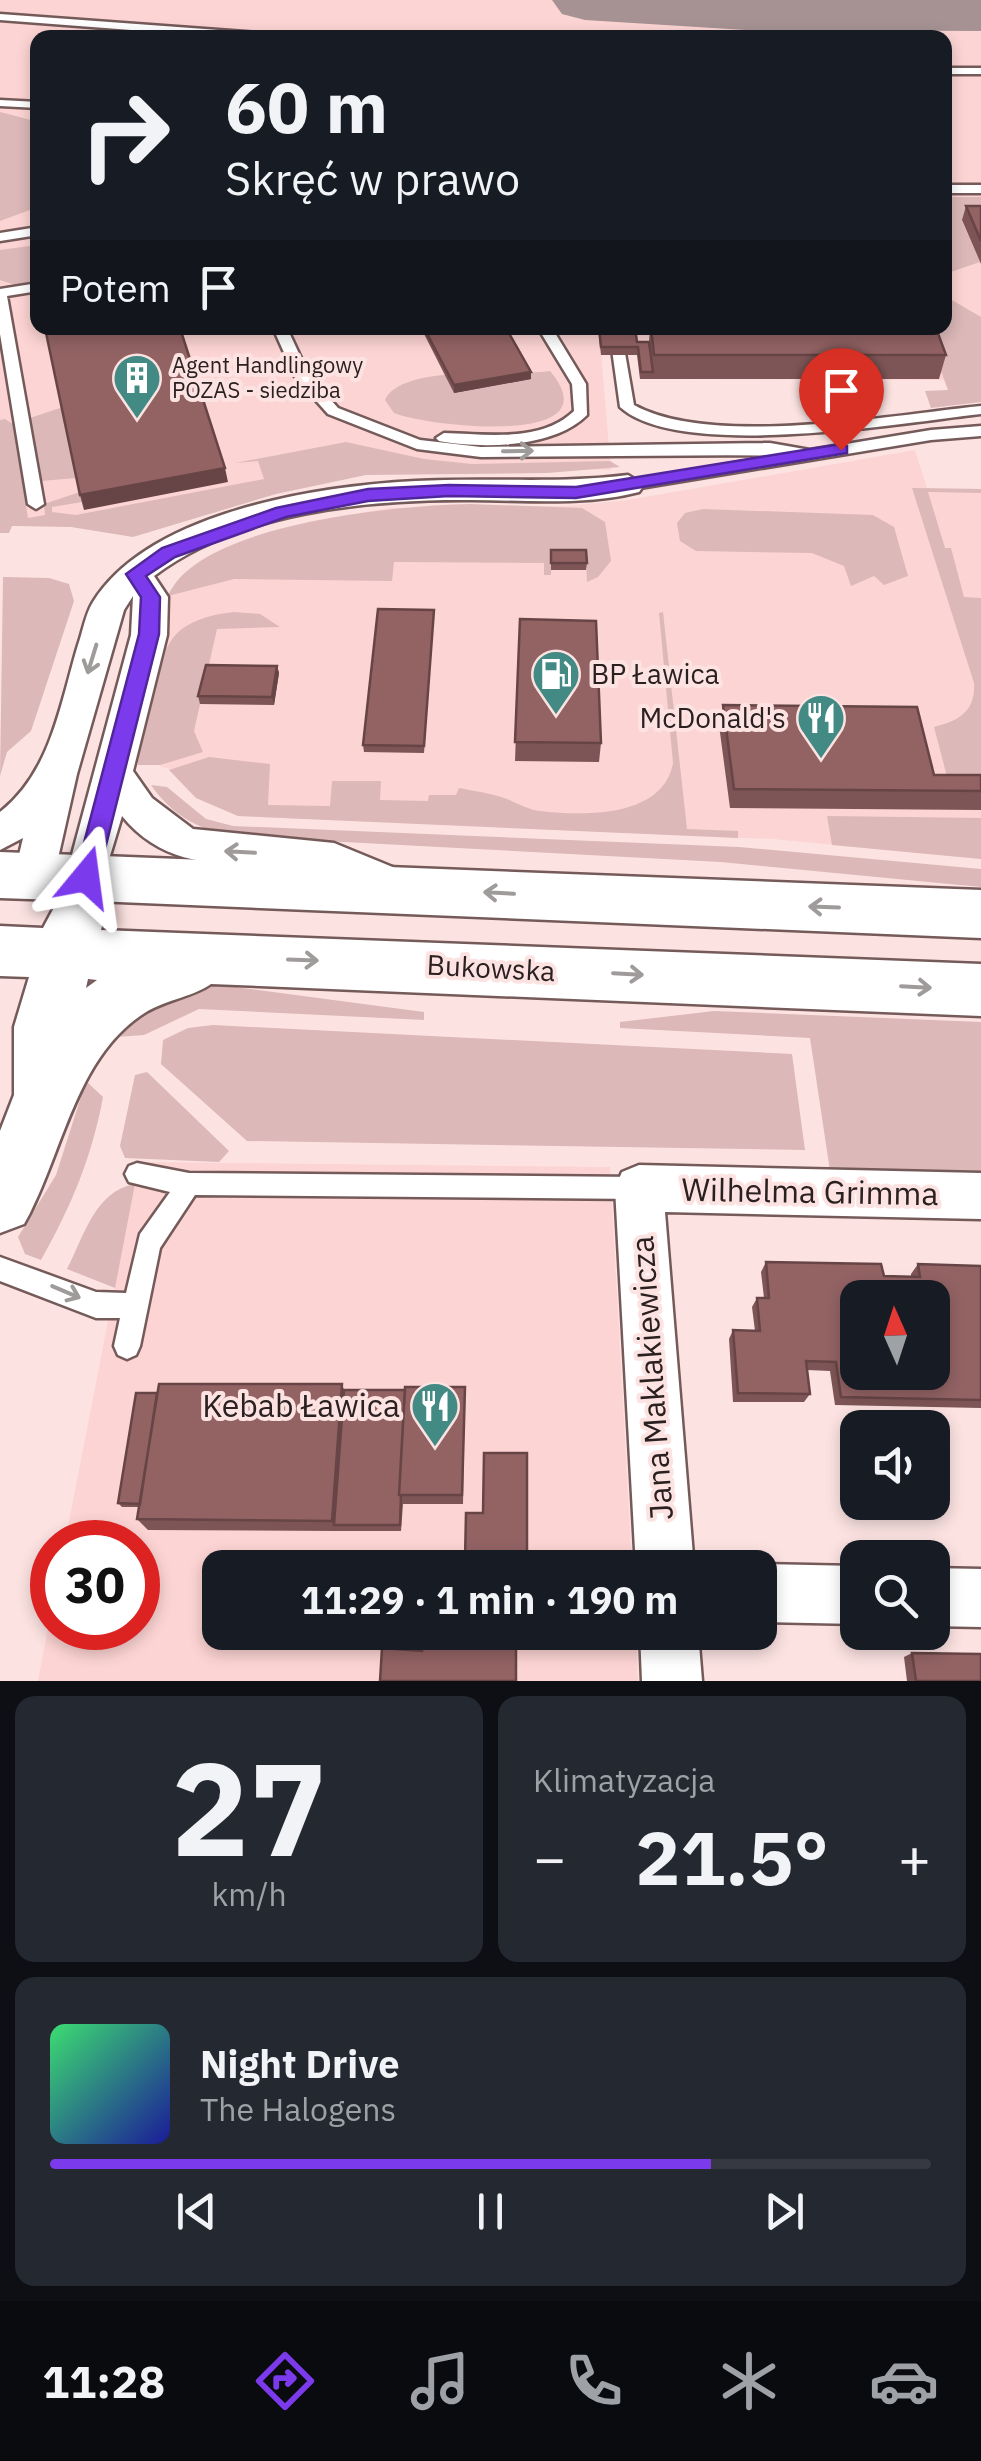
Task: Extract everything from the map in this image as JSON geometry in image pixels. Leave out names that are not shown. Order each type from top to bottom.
[{"type":"main road","points":[[41,1104],[44,1027],[19,960],[30,866],[401,888],[981,914]]},
{"type":"main road","points":[[0,1201],[26,1152],[41,1104],[86,1024],[114,996],[147,980],[231,958]]},
{"type":"main road","name":"Bukowska","points":[[19,960],[231,958],[981,990]]},
{"type":"street","points":[[30,866],[108,608],[135,574],[192,542],[312,504],[419,491],[560,493],[628,485]]},
{"type":"street","points":[[30,866],[115,775],[152,613],[151,597],[135,574]]},
{"type":"street","points":[[30,866],[34,807],[58,774]]},
{"type":"street","points":[[115,775],[131,803],[157,830],[180,844],[202,850],[326,856],[401,888]]},
{"type":"street","name":"Wilhelma Grimma","points":[[639,1188],[981,1196]]},
{"type":"street","name":"Jana Maklakiewicza","points":[[639,1188],[664,1550]]},
{"type":"street","points":[[777,1593],[840,1595]]},
{"type":"street","points":[[950,1597],[981,1598]]},
{"type":"street","points":[[670,1650],[672,1681]]},
{"type":"lane","points":[[0,17],[177,30]]},
{"type":"lane","points":[[952,71],[981,71]]},
{"type":"lane","points":[[0,104],[30,105]]},
{"type":"lane","points":[[952,189],[981,190]]},
{"type":"lane","points":[[0,237],[30,233]]},
{"type":"lane","points":[[30,288],[0,293],[36,504]]},
{"type":"lane","points":[[284,335],[315,395],[356,423],[435,447],[481,452],[770,448],[811,455]]},
{"type":"lane","points":[[388,434],[488,437],[546,433],[575,422],[582,412],[579,384],[549,335]]},
{"type":"lane","points":[[614,335],[628,407],[660,426],[723,432],[981,410]]},
{"type":"lane","points":[[628,485],[981,431]]},
{"type":"lane","points":[[136,1174],[189,1184],[639,1188]]},
{"type":"lane","points":[[127,1346],[149,1244],[189,1184]]},
{"type":"lane","points":[[0,1269],[96,1305],[134,1306]]},
{"type":"shaded area","points":[[0,0],[981,0],[981,380],[640,379],[635,335],[952,335],[952,30],[30,30],[30,335],[600,335],[611,470],[383,463],[75,522],[0,521]]},
{"type":"shaded area","points":[[0,112],[30,120],[30,210],[0,221]]},
{"type":"shaded area","points":[[952,197],[981,197],[981,220],[962,221],[980,262],[952,272]]},
{"type":"shaded area","points":[[30,246],[30,284],[18,286],[0,280],[0,250]]},
{"type":"shaded area","points":[[952,300],[981,317],[981,402],[931,408],[925,391],[948,390],[928,335],[952,335]]},
{"type":"shaded area","points":[[550,371],[564,396],[558,412],[538,422],[508,426],[441,423],[394,413],[385,400],[395,388],[435,376]]},
{"type":"shaded area","points":[[63,407],[77,478],[40,481],[30,418]]},
{"type":"shaded area","points":[[0,420],[13,424],[28,518],[45,515],[44,504],[80,492],[82,502],[52,507],[52,512],[76,515],[264,479],[258,461],[235,463],[346,442],[424,459],[472,464],[610,461],[620,467],[547,473],[366,475],[276,494],[133,537],[71,527],[12,526],[9,533],[0,533]]},
{"type":"shaded area","points":[[915,450],[927,488],[981,489],[981,859],[772,839],[238,816],[196,798],[169,769],[153,763],[138,765],[168,593],[196,565],[236,545],[307,522],[389,508],[566,506],[628,500]]},
{"type":"shaded area","points":[[912,488],[981,489],[981,493],[928,492],[945,548],[951,548],[964,597],[981,598],[981,788],[950,788],[934,727],[951,722],[969,708],[974,683]]},
{"type":"shaded area","points":[[470,504],[582,508],[605,522],[611,561],[598,577],[587,582],[586,559],[551,558],[551,575],[544,575],[544,563],[394,562],[392,581],[234,579],[168,596],[187,571],[218,551],[259,535],[352,514]]},
{"type":"shaded area","points":[[703,509],[873,515],[894,527],[908,576],[884,585],[874,576],[851,586],[844,566],[812,553],[696,551],[680,541],[677,523],[685,513]]},
{"type":"shaded area","points":[[3,577],[49,578],[69,584],[74,601],[31,731],[7,752],[0,776]]},
{"type":"shaded area","points":[[234,612],[260,614],[280,627],[217,629],[194,731],[203,752],[160,765],[138,765],[151,692],[173,638],[193,622]]},
{"type":"shaded area","points":[[663,612],[687,829],[738,831],[738,838],[238,816],[196,798],[169,770],[209,757],[270,764],[268,805],[330,806],[332,781],[381,781],[380,800],[428,801],[429,795],[456,795],[459,788],[558,813],[599,813],[638,804],[666,781],[673,763],[659,613]]},
{"type":"shaded area","points":[[151,785],[167,787],[206,819],[233,826],[739,847],[981,869],[981,887],[721,862],[229,836],[185,818]]},
{"type":"shaded area","points":[[827,816],[981,818],[981,859],[832,845]]},
{"type":"shaded area","points":[[213,984],[424,1012],[424,1020],[199,1009],[144,1035],[115,1037],[135,1018],[160,1003]]},
{"type":"shaded area","points":[[714,1011],[981,1022],[981,1173],[830,1171],[810,1038],[620,1028],[620,1022]]},
{"type":"shaded area","points":[[213,1025],[792,1054],[805,1150],[247,1141],[161,1064],[163,1040],[188,1028]]},
{"type":"shaded area","points":[[147,1072],[229,1151],[219,1162],[125,1158],[120,1146],[135,1075]]},
{"type":"shaded area","points":[[86,1081],[103,1097],[93,1140],[62,1221],[41,1260],[25,1254],[18,1237],[56,1175]]},
{"type":"shaded area","points":[[139,1162],[610,1167],[631,1550],[202,1550],[202,1650],[637,1650],[638,1681],[38,1681],[44,1650],[160,1650],[160,1520],[69,1520]]},
{"type":"shaded area","points":[[135,1184],[115,1288],[67,1269],[100,1205],[121,1188]]},
{"type":"building","points":[[966,206],[981,206],[981,241]]},
{"type":"building","name":"Agent Handlingowy POZAS - siedziba","points":[[46,335],[182,335],[225,468],[80,495]]},
{"type":"building","points":[[428,335],[510,335],[531,372],[454,385]]},
{"type":"building","points":[[600,335],[636,335],[637,342],[649,342],[653,372],[641,372],[638,347],[601,347]]},
{"type":"building","points":[[652,335],[939,335],[946,355],[654,355]]},
{"type":"building","points":[[551,550],[586,550],[587,563],[551,563]]},
{"type":"building","points":[[378,609],[434,610],[424,746],[363,745]]},
{"type":"building","name":"BP Ławica","points":[[520,619],[596,621],[601,743],[515,742]]},
{"type":"building","points":[[206,665],[277,666],[272,697],[198,696]]},
{"type":"building","name":"McDonald's","points":[[723,705],[917,707],[934,775],[981,775],[981,791],[734,789]]},
{"type":"building","points":[[766,1262],[881,1264],[884,1276],[920,1277],[918,1264],[981,1266],[981,1400],[841,1397],[840,1390],[836,1362],[806,1361],[810,1394],[738,1393],[733,1330],[760,1331],[757,1298],[769,1298]]},
{"type":"building","points":[[159,1384],[342,1384],[332,1521],[137,1519]]},
{"type":"building","points":[[405,1387],[465,1387],[462,1495],[399,1495]]},
{"type":"building","points":[[344,1390],[405,1390],[400,1525],[334,1525]]},
{"type":"building","points":[[136,1393],[157,1393],[140,1504],[118,1503]]},
{"type":"building","points":[[484,1453],[527,1453],[527,1550],[465,1550],[466,1513],[483,1513]]},
{"type":"building","points":[[382,1650],[516,1650],[516,1681],[380,1681]]},
{"type":"building","points":[[912,1653],[981,1654],[981,1681],[916,1681]]},
{"type":"taxiway","points":[[585,0],[745,10],[981,11]]},
{"type":"place","name":"Agent Handlingowy POZAS - siedziba","points":[[137,420]]},
{"type":"place","name":"BP Ławica","points":[[556,716]]},
{"type":"place","name":"McDonald's","points":[[821,760]]},
{"type":"place","name":"Kebab Ławica","points":[[435,1448]]},
{"type":"route","points":[[86,877],[149,634],[151,597],[135,574],[168,552],[282,512],[368,495],[449,490],[576,492],[841,450]]}]
